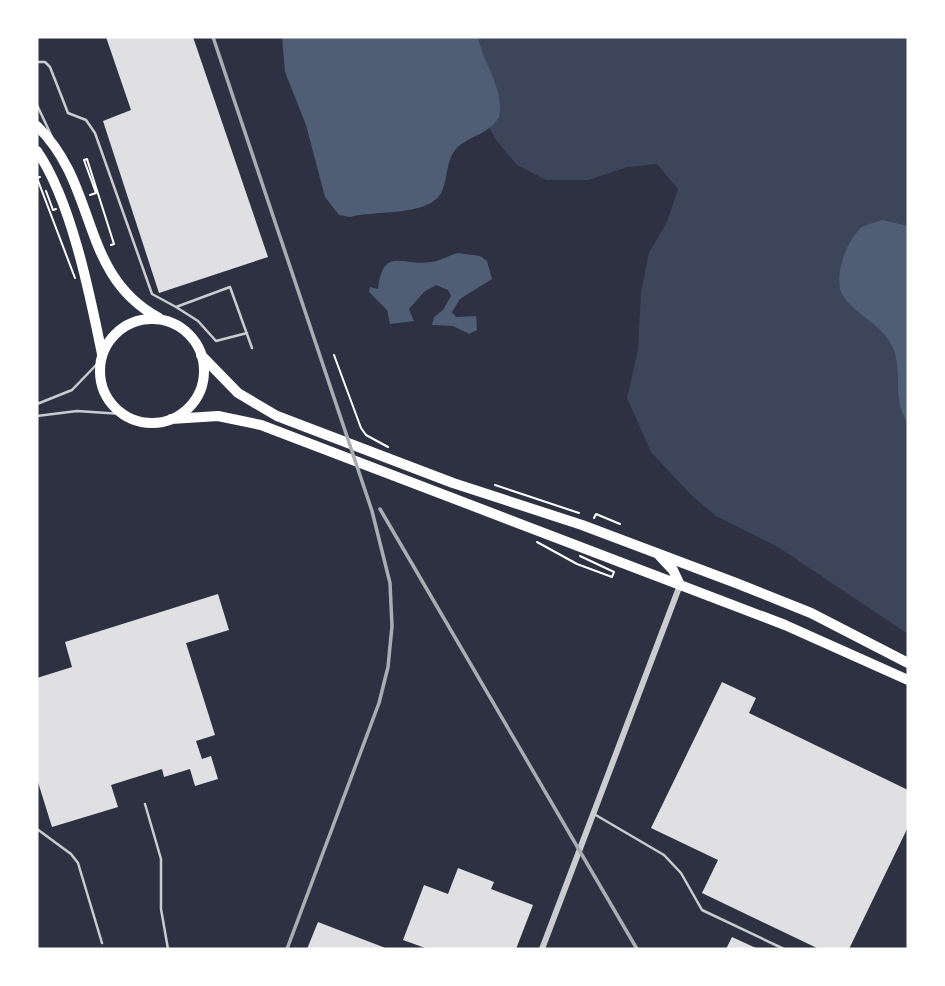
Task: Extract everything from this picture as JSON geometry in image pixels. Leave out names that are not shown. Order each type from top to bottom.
[{"type":"main road","points":[[37,126],[58,149],[76,182],[100,252],[119,287],[162,319],[189,334],[201,355],[227,384],[258,407],[398,463],[654,551],[800,609],[908,663]]},
{"type":"main road","points":[[37,151],[59,196],[86,279],[101,358],[103,391],[122,414],[142,422],[207,415],[249,421],[795,629],[908,680]]},
{"type":"main road","points":[[101,358],[114,335],[125,326],[139,320],[162,319]]},
{"type":"main road","points":[[171,419],[188,407],[197,396],[204,376],[201,355]]},
{"type":"main road","points":[[654,551],[673,570],[680,585]]},
{"type":"street","points":[[542,949],[680,585]]},
{"type":"lane","points":[[37,62],[45,62],[50,67],[68,113],[86,120],[95,133],[149,289],[158,299],[200,322],[216,341],[247,333]]},
{"type":"lane","points":[[37,105],[58,149]]},
{"type":"lane","points":[[176,307],[230,287],[252,348]]},
{"type":"lane","points":[[37,404],[72,390],[101,358]]},
{"type":"lane","points":[[37,416],[77,411],[122,414]]},
{"type":"lane","points":[[145,804],[161,859],[161,909],[168,949]]},
{"type":"lane","points":[[594,814],[664,855],[681,873],[702,910],[784,949]]},
{"type":"lane","points":[[37,829],[78,863],[102,943]]},
{"type":"path","points":[[100,192],[114,244],[100,252]]},
{"type":"path","points":[[50,211],[74,278],[86,279]]},
{"type":"path","points":[[334,355],[361,428],[366,435],[386,445],[398,463]]},
{"type":"path","points":[[484,493],[489,485],[500,486],[573,510]]},
{"type":"path","points":[[531,528],[531,539],[577,564]]},
{"type":"shaded area","points":[[282,37],[478,37],[499,96],[499,117],[484,132],[455,150],[442,191],[436,199],[415,209],[350,217],[339,215],[325,197],[306,125],[285,72]]},
{"type":"shaded area","points":[[470,37],[908,37],[908,634],[778,547],[716,516],[691,495],[651,452],[627,398],[638,350],[641,292],[649,253],[667,222],[678,189],[657,164],[628,167],[588,180],[546,180],[517,165],[496,140],[483,114]]},
{"type":"shaded area","points":[[882,220],[908,226],[908,423],[900,405],[897,365],[892,346],[882,331],[848,303],[840,288],[840,269],[851,240],[862,227]]},
{"type":"shaded area","points":[[458,253],[480,256],[487,261],[492,279],[460,299],[452,312],[456,317],[476,316],[477,330],[469,334],[453,326],[432,325],[434,317],[443,310],[451,296],[448,290],[436,285],[424,292],[409,309],[414,321],[390,324],[387,310],[369,292],[370,287],[378,289],[385,267],[390,262],[421,263]]},
{"type":"building","points":[[106,37],[193,37],[268,257],[159,293],[103,121],[131,110]]},
{"type":"building","points":[[218,594],[229,630],[186,643],[215,735],[196,741],[202,759],[211,756],[218,779],[195,786],[190,769],[164,777],[162,769],[111,785],[118,807],[52,827],[37,779],[37,678],[72,667],[65,642]]},
{"type":"building","points":[[722,682],[756,698],[749,713],[908,790],[908,827],[849,949],[819,949],[702,893],[718,860],[651,828]]},
{"type":"building","points":[[458,868],[494,882],[491,889],[533,905],[516,949],[428,949],[403,940],[424,885],[448,894]]},
{"type":"building","points":[[318,922],[388,949],[307,949]]},
{"type":"building","points":[[732,937],[758,949],[726,949]]},
{"type":"railway","points":[[213,37],[372,511],[390,583],[392,626],[388,667],[379,703],[287,949]]},
{"type":"railway","points":[[380,509],[637,949]]}]
